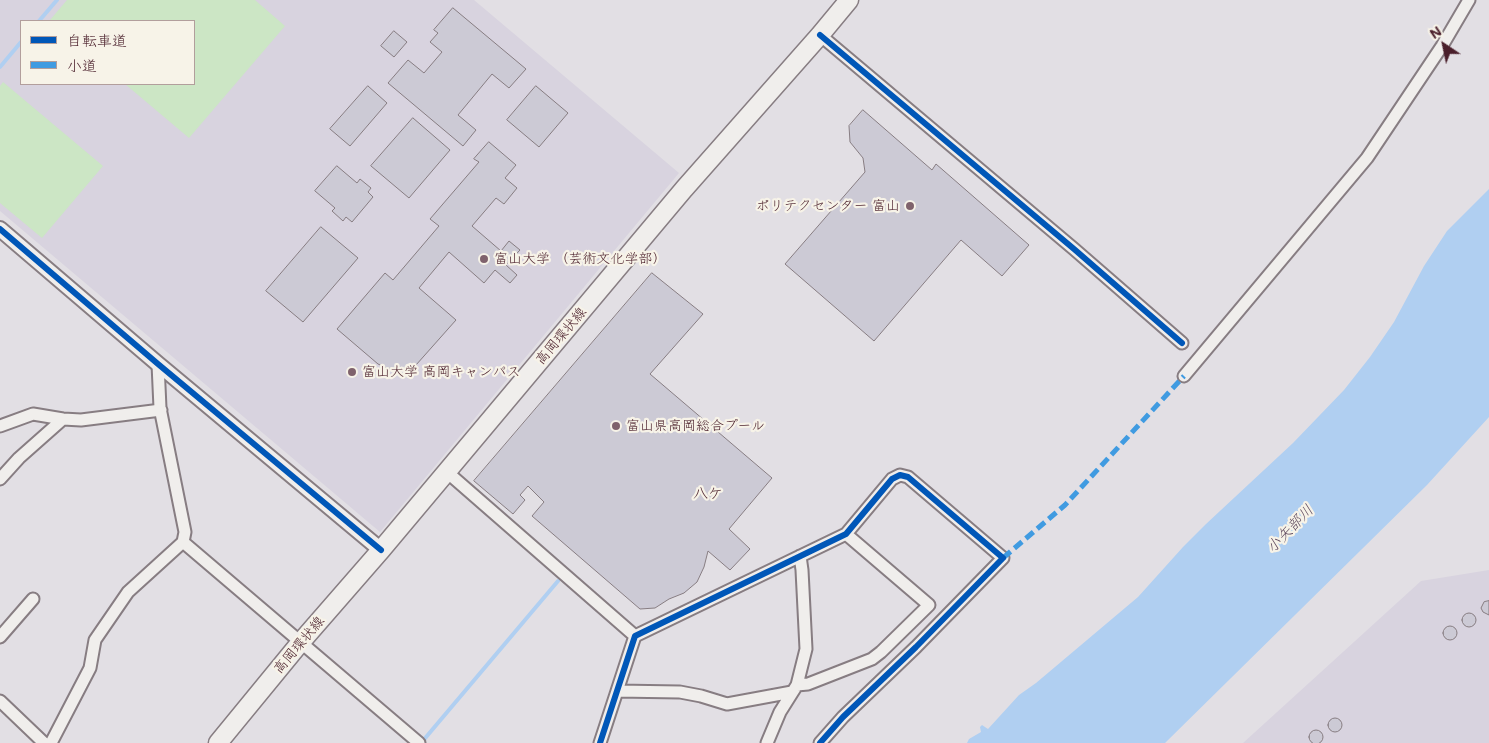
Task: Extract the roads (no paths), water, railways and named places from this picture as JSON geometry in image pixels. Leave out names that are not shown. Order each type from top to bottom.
[{"type":"main road","name":"高岡環状線","points":[[218,743],[300,643],[447,472],[684,189],[849,0]]},
{"type":"street","points":[[1184,376],[1367,158],[1442,46],[1469,0]]},
{"type":"street","points":[[820,35],[1074,249],[1182,343]]},
{"type":"street","points":[[0,229],[381,550]]},
{"type":"street","points":[[51,743],[90,668],[95,640],[128,592],[182,542],[185,532],[161,410],[158,364]]},
{"type":"street","points":[[0,426],[33,414],[81,420],[161,410]]},
{"type":"street","points":[[0,479],[19,458],[62,419]]},
{"type":"street","points":[[447,472],[635,636]]},
{"type":"street","points":[[600,743],[635,636],[846,534],[892,479],[900,476],[908,477],[1002,558],[916,647],[843,717],[820,743]]},
{"type":"street","points":[[617,692],[680,692],[727,704],[808,684],[872,658],[881,652],[929,605],[846,534]]},
{"type":"street","points":[[182,542],[419,743]]},
{"type":"street","points":[[767,743],[780,712],[794,688],[806,649],[800,556]]},
{"type":"street","points":[[0,637],[33,599]]},
{"type":"street","points":[[0,701],[44,743]]},
{"type":"water","name":"小矢部川","points":[[1489,189],[1489,417],[1427,485],[1165,743],[967,743],[969,739],[981,732],[980,727],[982,725],[988,729],[1019,695],[1036,683],[1138,597],[1183,547],[1293,443],[1344,390],[1394,322],[1424,266],[1447,231]]},
{"type":"waterway","points":[[40,20],[57,0]]},
{"type":"waterway","points":[[0,67],[20,43]]},
{"type":"waterway","points":[[421,743],[558,581]]},
{"type":"place","name":"ポリテクセンター 富山","points":[[910,206]]},
{"type":"place","name":"富山大学 （芸術文化学部）","points":[[484,259]]},
{"type":"place","name":"富山大学 高岡キャンパス","points":[[352,372]]},
{"type":"place","name":"富山県高岡総合プール","points":[[616,426]]},
{"type":"district","name":"八ケ","points":[[708,493]]}]
